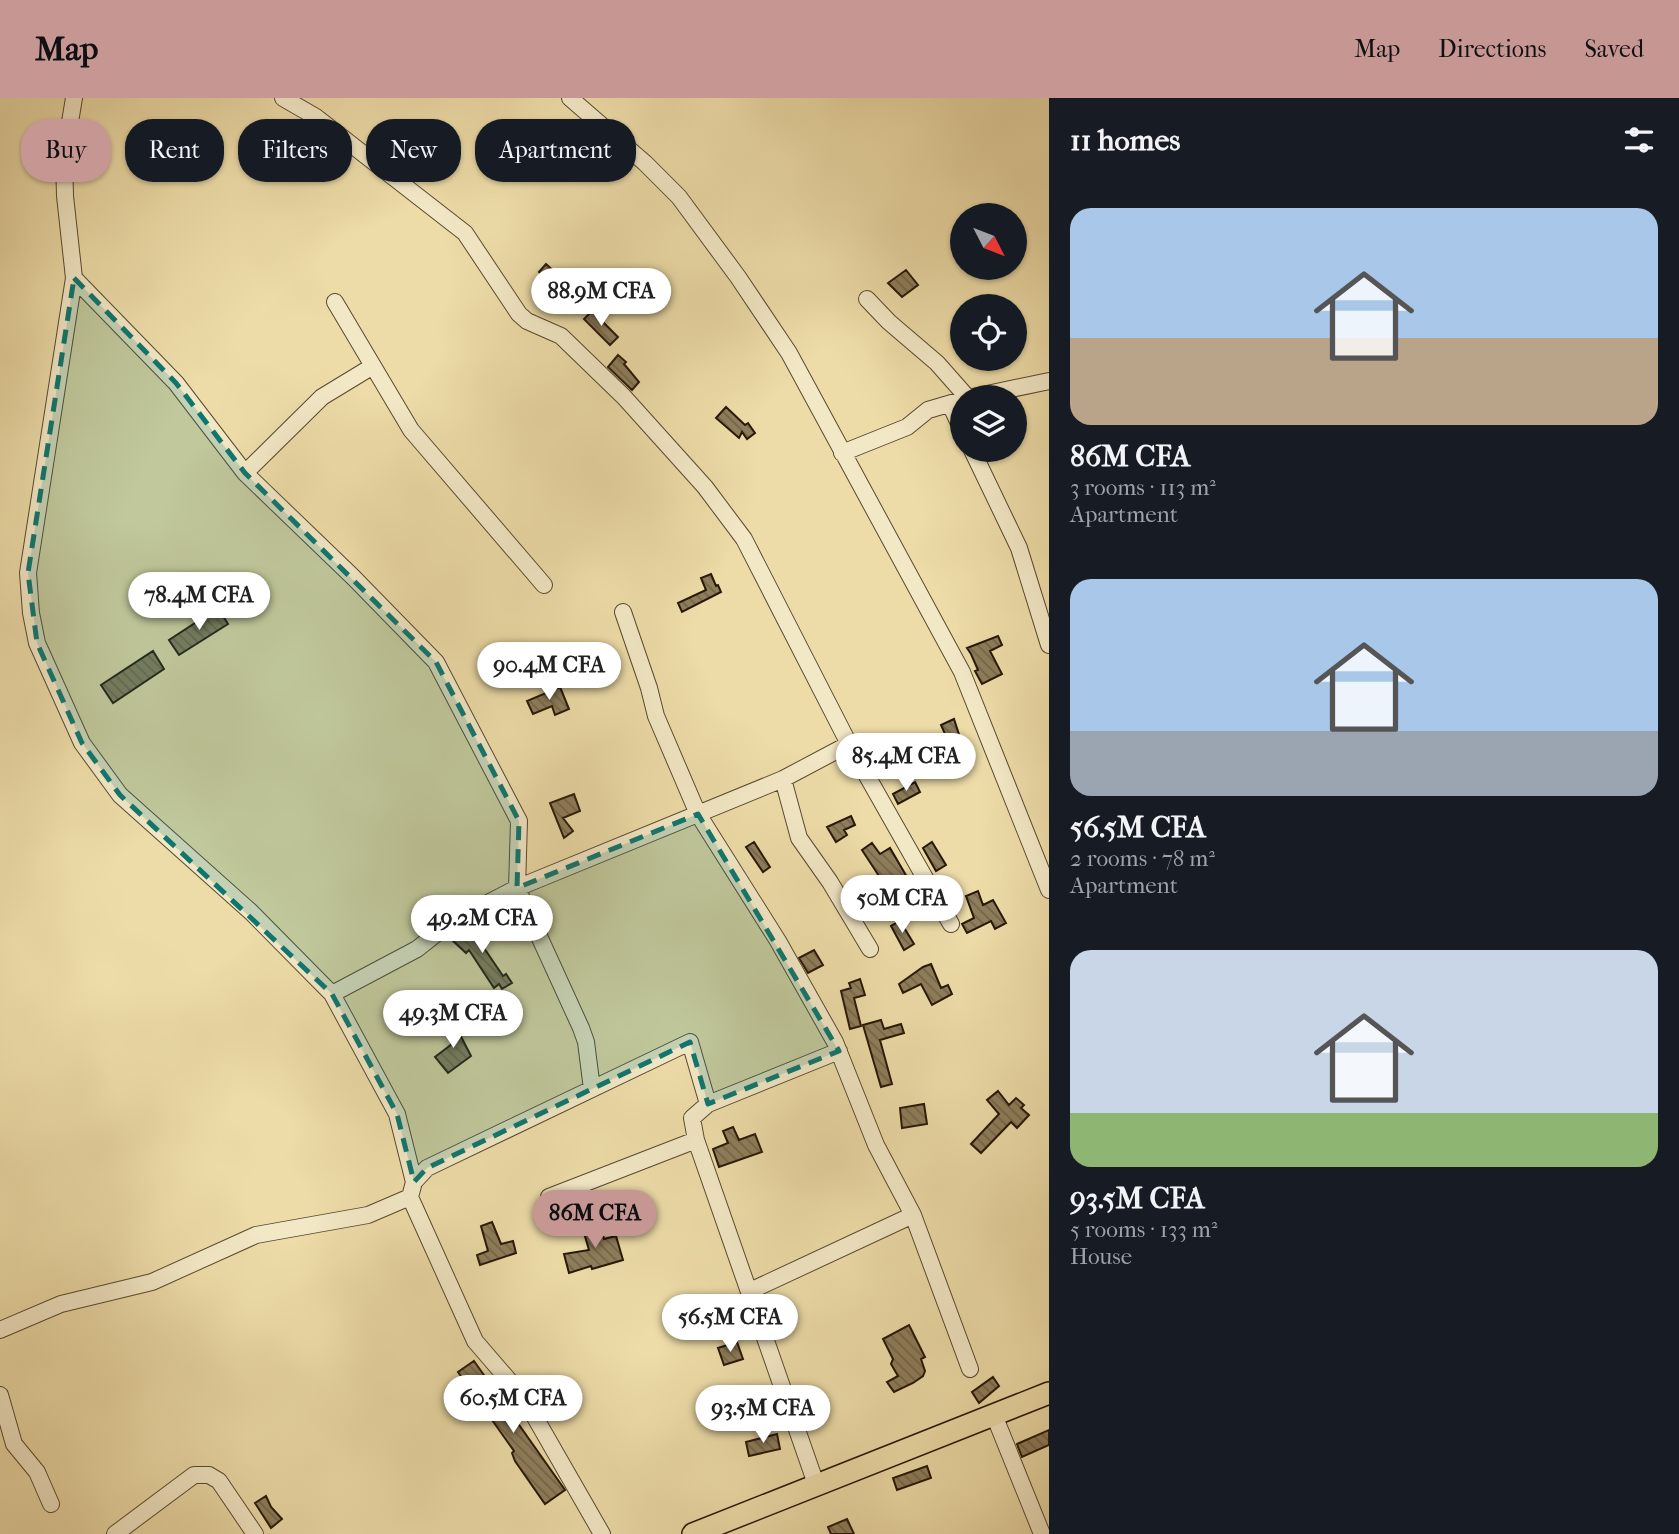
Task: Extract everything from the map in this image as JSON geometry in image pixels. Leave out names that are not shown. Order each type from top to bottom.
[{"type":"main road","points":[[693,1534],[1049,1393]]},
{"type":"street","points":[[74,98],[64,158],[65,196],[74,278],[28,573],[31,613],[37,643],[82,743],[120,796],[251,912],[332,994],[397,1114],[412,1190],[475,1341],[524,1398],[602,1534]]},
{"type":"street","points":[[283,98],[316,117],[465,233],[519,314],[527,321],[561,336],[624,397],[705,487],[744,539],[849,744],[951,924]]},
{"type":"street","points":[[570,98],[645,163],[679,197],[738,277],[789,353],[962,672],[1049,890]]},
{"type":"street","points":[[74,278],[176,383],[245,473],[436,662],[519,821],[517,888],[581,1028],[586,1042],[592,1089]]},
{"type":"street","points":[[867,299],[889,322],[937,363],[956,385]]},
{"type":"street","points":[[335,302],[411,430],[544,585]]},
{"type":"street","points":[[245,473],[322,397],[373,366]]},
{"type":"street","points":[[1027,386],[1049,381]]},
{"type":"street","points":[[842,453],[907,427],[928,410],[950,404]]},
{"type":"street","points":[[978,462],[1019,548],[1049,645]]},
{"type":"street","points":[[623,612],[656,716],[698,814],[778,941],[839,1051],[876,1145],[913,1215],[970,1369]]},
{"type":"street","points":[[332,994],[417,948],[451,922],[517,888],[783,779],[849,744]]},
{"type":"street","points":[[783,779],[799,838],[830,882],[870,950]]},
{"type":"street","points":[[0,1330],[61,1304],[152,1282],[256,1234],[368,1215],[412,1190],[427,1168],[690,1042],[708,1104]]},
{"type":"street","points":[[816,1484],[696,1140],[692,1118],[708,1104],[839,1051]]},
{"type":"street","points":[[549,1197],[696,1140]]},
{"type":"street","points":[[750,1291],[913,1215]]},
{"type":"street","points":[[0,1395],[13,1444],[37,1472],[51,1504]]},
{"type":"street","points":[[994,1415],[1042,1534]]},
{"type":"street","points":[[115,1534],[194,1475],[209,1475],[219,1481],[255,1534]]},
{"type":"highlighted area","points":[[74,278],[176,383],[245,473],[436,662],[519,821],[517,888],[698,814],[839,1051],[708,1104],[690,1042],[427,1168],[414,1182],[397,1114],[332,994],[120,795],[82,743],[37,643],[28,573]]},
{"type":"building","points":[[546,264],[566,282],[559,290],[539,272]]},
{"type":"building","points":[[906,270],[918,285],[902,297],[888,283]]},
{"type":"building","points":[[649,271],[662,284],[652,294],[639,280]]},
{"type":"building","points":[[592,311],[618,337],[610,345],[584,319]]},
{"type":"building","points":[[618,355],[639,382],[632,390],[608,367]]},
{"type":"building","points":[[726,407],[745,425],[748,423],[755,433],[747,439],[742,432],[739,438],[716,418]]},
{"type":"building","points":[[711,574],[721,592],[682,612],[678,603],[706,590],[701,578]]},
{"type":"building","points":[[218,608],[228,624],[179,655],[169,640]]},
{"type":"building","points":[[998,636],[1002,645],[990,651],[1002,674],[982,684],[967,648]]},
{"type":"building","points":[[153,651],[164,669],[113,703],[101,685]]},
{"type":"building","points":[[560,687],[569,709],[555,715],[552,706],[533,714],[527,701]]},
{"type":"building","points":[[954,719],[964,750],[954,754],[941,725]]},
{"type":"building","points":[[915,782],[920,792],[898,804],[893,794]]},
{"type":"building","points":[[574,794],[580,811],[563,818],[573,831],[564,838],[550,803]]},
{"type":"building","points":[[851,816],[855,825],[844,830],[847,835],[836,842],[827,827]]},
{"type":"building","points":[[754,842],[770,867],[763,872],[746,847]]},
{"type":"building","points":[[932,842],[946,865],[936,871],[923,848]]},
{"type":"building","points":[[872,843],[880,854],[890,848],[911,884],[904,888],[912,902],[900,908],[862,850]]},
{"type":"building","points":[[978,891],[983,905],[993,900],[1006,923],[995,929],[991,921],[967,933],[962,924],[974,918],[966,896]]},
{"type":"building","points":[[900,921],[914,944],[904,950],[891,926]]},
{"type":"building","points":[[483,923],[491,931],[480,942],[503,976],[506,974],[512,983],[502,989],[499,984],[494,988],[469,950],[466,953],[452,940],[462,930],[468,937]]},
{"type":"building","points":[[814,950],[823,965],[808,973],[799,958]]},
{"type":"building","points":[[931,964],[941,988],[948,985],[952,994],[932,1005],[921,984],[903,993],[899,984]]},
{"type":"building","points":[[860,979],[865,995],[854,998],[861,1026],[850,1029],[841,991],[851,988],[849,983]]},
{"type":"building","points":[[881,1020],[884,1029],[901,1024],[904,1033],[880,1040],[892,1084],[881,1087],[863,1025]]},
{"type":"building","points":[[454,1023],[471,1056],[448,1073],[435,1057],[452,1044],[444,1028]]},
{"type":"building","points":[[998,1091],[1009,1105],[1016,1098],[1024,1105],[1021,1108],[1029,1115],[1017,1128],[1011,1122],[981,1153],[971,1144],[999,1114],[987,1100]]},
{"type":"building","points":[[924,1104],[927,1124],[902,1128],[900,1108]]},
{"type":"building","points":[[733,1127],[739,1140],[755,1134],[762,1152],[719,1167],[713,1149],[728,1143],[723,1131]]},
{"type":"building","points":[[599,1221],[604,1239],[616,1236],[623,1260],[569,1273],[564,1254],[589,1250],[582,1226]]},
{"type":"building","points":[[492,1222],[501,1244],[513,1241],[516,1253],[480,1265],[477,1255],[488,1251],[481,1226]]},
{"type":"building","points":[[909,1325],[925,1357],[921,1359],[925,1371],[923,1376],[913,1383],[894,1392],[887,1382],[898,1376],[883,1339]]},
{"type":"building","points":[[737,1342],[743,1359],[724,1365],[718,1348]]},
{"type":"building","points":[[474,1361],[565,1490],[545,1504],[515,1461],[512,1453],[514,1451],[458,1372]]},
{"type":"building","points":[[993,1377],[999,1386],[979,1403],[972,1392]]},
{"type":"building","points":[[1049,1430],[1049,1445],[1022,1457],[1017,1444]]},
{"type":"building","points":[[777,1434],[780,1449],[749,1456],[746,1442]]},
{"type":"building","points":[[927,1466],[931,1478],[897,1490],[893,1478]]},
{"type":"building","points":[[266,1496],[271,1507],[282,1519],[271,1528],[255,1503]]},
{"type":"building","points":[[847,1519],[854,1534],[831,1534],[828,1527]]}]
